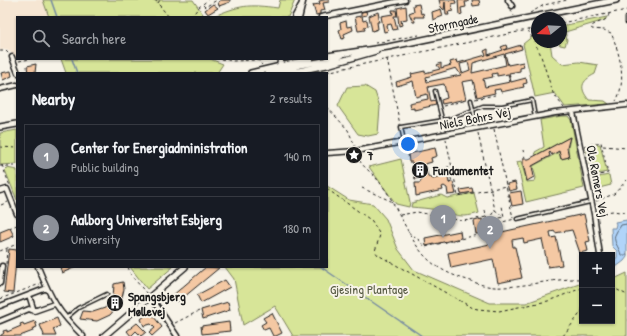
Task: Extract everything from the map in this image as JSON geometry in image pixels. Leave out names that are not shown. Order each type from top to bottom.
[{"type":"street","points":[[299,16],[303,0]]},
{"type":"street","points":[[326,16],[405,0]]},
{"type":"street","points":[[508,0],[512,6]]},
{"type":"street","name":"Stormgade","points":[[328,56],[388,47],[616,0]]},
{"type":"street","points":[[296,16],[301,6]]},
{"type":"street","name":"Stormgade","points":[[287,68],[327,65],[388,47]]},
{"type":"street","points":[[287,68],[334,59],[343,54]]},
{"type":"street","points":[[14,57],[18,72]]},
{"type":"street","points":[[279,71],[281,60]]},
{"type":"street","points":[[265,72],[279,71],[307,60]]},
{"type":"street","points":[[0,89],[16,86]]},
{"type":"street","name":"Niels Bohrs Vej","points":[[328,153],[356,151],[566,112],[627,105]]},
{"type":"street","name":"Ole Rømers Vej","points":[[573,112],[592,202],[600,252]]},
{"type":"street","points":[[0,127],[16,124]]},
{"type":"street","points":[[0,191],[7,189],[15,205]]},
{"type":"street","points":[[0,283],[2,266]]},
{"type":"street","points":[[38,268],[54,304],[65,318],[83,336]]},
{"type":"street","points":[[104,336],[184,268]]},
{"type":"street","points":[[0,306],[47,288]]},
{"type":"street","points":[[29,295],[34,311]]},
{"type":"street","points":[[151,297],[177,336]]},
{"type":"street","points":[[0,320],[29,309],[34,311],[54,304]]},
{"type":"lane","points":[[627,18],[627,23]]},
{"type":"lane","points":[[435,91],[441,120]]},
{"type":"lane","points":[[471,100],[477,128]]},
{"type":"lane","points":[[404,142],[401,127],[450,119],[483,106],[502,106],[532,100],[535,117]]},
{"type":"lane","points":[[517,219],[592,202]]},
{"type":"lane","points":[[65,318],[78,308],[107,294]]},
{"type":"path","points":[[155,0],[168,16]]},
{"type":"path","points":[[157,3],[160,0]]},
{"type":"path","points":[[192,16],[208,0]]},
{"type":"path","points":[[203,4],[205,7],[217,0]]},
{"type":"path","points":[[527,14],[544,5],[567,0]]},
{"type":"path","points":[[512,6],[510,9],[514,17]]},
{"type":"path","points":[[567,22],[627,10]]},
{"type":"path","points":[[609,14],[608,18],[604,21],[591,27],[592,29],[604,30],[611,33],[614,40],[622,86],[613,107]]},
{"type":"path","points":[[326,72],[531,29]]},
{"type":"path","points":[[528,30],[540,53],[553,93],[566,112]]},
{"type":"path","points":[[374,44],[421,35]]},
{"type":"path","points":[[387,59],[401,127]]},
{"type":"path","points":[[225,60],[232,62],[258,60],[266,66]]},
{"type":"path","points":[[439,106],[495,95]]},
{"type":"path","points":[[328,107],[354,139],[358,160],[376,178],[393,202],[407,232],[421,253],[442,270],[458,278],[488,286],[503,288],[547,281],[579,279]]},
{"type":"path","points":[[441,120],[442,130],[445,134],[458,196],[506,186]]},
{"type":"path","points":[[493,125],[513,220]]},
{"type":"path","points":[[477,128],[495,210],[504,217]]},
{"type":"path","points":[[580,147],[601,142],[608,173],[587,178]]},
{"type":"path","points":[[602,147],[610,146],[627,148]]},
{"type":"path","points":[[0,147],[16,148]]},
{"type":"path","points":[[523,150],[525,158]]},
{"type":"path","points":[[0,166],[16,166]]},
{"type":"path","points":[[2,166],[10,186],[7,189]]},
{"type":"path","points":[[448,166],[452,182]]},
{"type":"path","points":[[436,169],[431,177],[434,178],[450,174]]},
{"type":"path","points":[[592,202],[614,194],[627,180]]},
{"type":"path","points":[[449,183],[455,181]]},
{"type":"path","points":[[362,188],[393,202]]},
{"type":"path","points":[[328,190],[372,221],[380,235],[375,251],[378,255],[473,308],[499,311],[548,301],[579,289]]},
{"type":"path","points":[[1,205],[12,201]]},
{"type":"path","points":[[502,206],[504,217]]},
{"type":"path","points":[[485,210],[487,221]]},
{"type":"path","points":[[487,221],[495,210]]},
{"type":"path","points":[[594,214],[613,211],[627,213]]},
{"type":"path","points":[[400,216],[417,212],[463,221],[487,217]]},
{"type":"path","points":[[487,221],[504,217]]},
{"type":"path","points":[[496,219],[500,232]]},
{"type":"path","points":[[498,223],[517,219]]},
{"type":"path","points":[[10,228],[16,225]]},
{"type":"path","points":[[407,232],[417,238],[425,247],[486,233],[486,230],[498,227]]},
{"type":"path","points":[[0,251],[16,244]]},
{"type":"path","points":[[2,266],[6,264],[7,248]]},
{"type":"path","points":[[128,268],[131,275],[151,297]]},
{"type":"path","points":[[0,299],[44,282]]},
{"type":"path","points":[[615,288],[627,295]]},
{"type":"path","points":[[171,325],[200,311]]},
{"type":"path","points":[[563,336],[579,315]]},
{"type":"shaded area","points":[[0,0],[43,0],[49,16],[16,16],[16,57],[7,49],[0,50]]},
{"type":"green space","points":[[43,0],[193,0],[204,16],[49,16]]},
{"type":"green space","points":[[280,0],[295,0],[288,16],[215,16],[244,6],[278,8]]},
{"type":"green space","points":[[607,17],[605,20],[567,31],[567,25]]},
{"type":"green space","points":[[531,37],[531,48],[551,48],[552,55],[562,64],[579,62],[598,65],[595,74],[584,82],[584,92],[589,100],[605,101],[609,104],[565,107],[555,93],[535,97],[523,44]]},
{"type":"green space","points":[[61,60],[213,60],[223,64],[218,72],[66,72]]},
{"type":"green space","points":[[365,86],[375,92],[380,107],[378,134],[368,136],[358,134],[338,106],[347,87]]},
{"type":"green space","points":[[568,116],[571,120],[584,188],[526,202],[517,162],[521,161],[527,182],[535,181],[536,178],[533,166],[559,152],[561,159],[569,157],[568,148],[570,137],[536,155],[535,152],[544,147],[540,120]]},
{"type":"green space","points":[[16,130],[16,164],[0,165],[0,133]]},
{"type":"green space","points":[[600,144],[607,172],[592,175],[586,147]]},
{"type":"green space","points":[[401,159],[410,202],[409,207],[396,204],[369,167]]},
{"type":"green space","points":[[7,168],[16,170],[16,198],[5,170]]},
{"type":"green space","points":[[609,175],[611,185],[595,189],[593,178]]},
{"type":"green space","name":"Gjesing Plantage","points":[[328,187],[349,200],[373,204],[386,219],[398,249],[414,270],[490,303],[526,303],[579,284],[579,324],[615,324],[615,279],[627,273],[627,336],[293,336],[275,306],[243,325],[234,279],[226,268],[328,268]]},
{"type":"green space","points":[[474,193],[479,213],[472,215],[461,216],[433,209],[411,207],[412,203],[441,195],[447,198]]},
{"type":"green space","points":[[131,268],[172,268],[147,289]]},
{"type":"water","points":[[627,220],[627,257],[616,267],[615,260],[617,257],[617,251],[612,246],[611,228],[615,228],[615,222]]},
{"type":"building","points":[[221,0],[230,0],[230,2],[219,6],[218,2]]},
{"type":"building","points":[[329,0],[329,2],[323,3],[325,10],[320,11],[320,14],[316,15],[313,5],[320,4],[319,1]]},
{"type":"building","points":[[439,0],[455,0],[456,3],[452,4],[453,11],[448,12],[449,15],[446,15],[445,2],[444,10],[441,7]]},
{"type":"building","points":[[458,0],[468,0],[468,2],[465,2],[466,7],[461,8],[462,14],[459,15]]},
{"type":"building","points":[[472,0],[479,0],[480,5],[473,6]]},
{"type":"building","points":[[213,4],[218,8],[208,14],[205,10]]},
{"type":"building","points":[[419,4],[421,14],[423,13],[424,17],[414,17],[415,22],[413,22],[409,13],[414,11],[413,5]]},
{"type":"building","points":[[406,6],[407,19],[401,20],[402,25],[399,26],[397,8]]},
{"type":"building","points":[[441,9],[443,16],[433,20],[432,12]]},
{"type":"building","points":[[392,10],[396,10],[397,16],[394,16],[397,29],[393,30],[391,24],[387,25],[388,31],[384,32],[381,16],[393,14]]},
{"type":"building","points":[[366,11],[367,15],[362,16],[363,21],[367,20],[368,26],[364,27],[365,30],[358,31],[355,17],[361,16],[361,12]]},
{"type":"building","points":[[378,12],[378,29],[372,31],[369,16]]},
{"type":"building","points":[[346,21],[347,27],[352,26],[353,30],[344,34],[345,38],[342,39],[339,30],[341,29],[340,23]]},
{"type":"building","points":[[506,45],[507,48],[504,50],[521,45],[522,49],[505,54],[508,65],[523,62],[524,67],[520,68],[520,71],[509,73],[511,82],[526,78],[527,83],[523,84],[524,87],[501,92],[500,89],[494,90],[495,93],[477,97],[473,80],[462,82],[466,99],[442,104],[441,100],[447,98],[444,84],[428,87],[431,102],[435,101],[436,105],[414,110],[414,107],[410,108],[409,103],[428,99],[427,94],[416,97],[413,81],[397,86],[396,82],[412,77],[411,74],[425,71],[425,73],[440,69],[437,65],[441,63],[441,68],[451,65],[450,62],[457,60],[458,63],[486,55],[484,51],[488,49],[488,55],[503,50],[501,47]],"holes":[[[504,54],[506,65],[472,73],[473,63]],[[468,62],[470,70],[462,73],[460,64]],[[456,68],[461,75],[427,82],[426,77]],[[497,73],[497,76],[508,74],[510,82],[485,87],[483,79],[493,77],[492,74]]]},
{"type":"building","points":[[36,64],[35,72],[28,72],[27,66]]},
{"type":"building","points":[[11,71],[12,76],[3,80],[1,73]]},
{"type":"building","points":[[570,137],[567,148],[569,157],[561,159],[559,151],[552,155],[550,152],[550,156],[532,166],[534,177],[527,181],[523,159],[529,159]]},
{"type":"building","name":"Fundamentet","points":[[435,148],[437,156],[431,158],[432,162],[425,164],[428,176],[433,179],[448,176],[449,183],[453,182],[456,194],[448,195],[447,188],[444,186],[442,187],[443,190],[416,196],[415,183],[420,183],[422,178],[415,179],[412,162],[409,162],[408,154]]},
{"type":"building","points":[[515,182],[517,189],[509,191],[507,184]]},
{"type":"building","points":[[472,188],[473,192],[461,194],[460,190]]},
{"type":"building","points":[[521,191],[523,204],[512,206],[509,193]]},
{"type":"building","points":[[584,214],[590,241],[586,242],[588,251],[580,252],[572,230],[555,233],[555,231],[550,232],[551,238],[556,237],[562,265],[548,267],[542,239],[524,243],[523,238],[512,240],[522,278],[498,283],[493,259],[451,268],[448,253],[490,244],[487,230],[496,228],[497,233]]},
{"type":"building","points":[[482,219],[485,232],[476,234],[474,221]]},
{"type":"building","points":[[10,228],[14,236],[0,242],[0,232]]},
{"type":"building","points":[[460,231],[461,238],[426,246],[425,238]]},
{"type":"building","points":[[9,249],[16,250],[13,293],[4,292]]},
{"type":"building","points":[[60,268],[74,268],[62,273]]},
{"type":"building","points":[[205,268],[219,268],[178,302],[172,296]]},
{"type":"building","points":[[225,280],[230,287],[201,303],[197,295]]},
{"type":"building","name":"Spangsbjerg Møllevej","points":[[123,282],[124,289],[121,302],[110,315],[97,321],[80,319],[83,311],[93,312],[105,308],[113,298],[114,284]]},
{"type":"building","points":[[228,302],[230,310],[203,319],[201,310]]},
{"type":"building","points":[[150,312],[162,327],[152,336],[149,333],[155,328],[151,324],[144,326],[141,319]]},
{"type":"building","points":[[272,313],[282,333],[276,336],[273,336],[269,328],[264,330],[261,325],[266,322],[263,318]]},
{"type":"building","points":[[57,318],[60,326],[53,329],[56,336],[43,336],[44,335],[40,325]]},
{"type":"building","points":[[35,321],[37,327],[32,329],[33,331],[20,336],[0,336],[4,333],[3,331],[7,330],[7,332],[21,326],[20,324],[23,323],[24,325]]},
{"type":"building","points":[[229,322],[230,331],[202,334],[201,326]]},
{"type":"building","points":[[137,323],[146,332],[141,336],[136,331],[131,336],[127,331]]},
{"type":"waterway","points":[[51,0],[57,16]]},
{"type":"waterway","points":[[72,60],[77,72]]},
{"type":"waterway","points":[[322,268],[422,336]]},
{"type":"place","name":"7","points":[[354,155]]},
{"type":"place","name":"Fundamentet","points":[[420,170]]},
{"type":"place","name":"Center for Energiadministration","points":[[443,238]]},
{"type":"place","name":"Aalborg Universitet Esbjerg","points":[[490,249]]},
{"type":"place","name":"Spangsbjerg Møllevej","points":[[115,303]]}]
